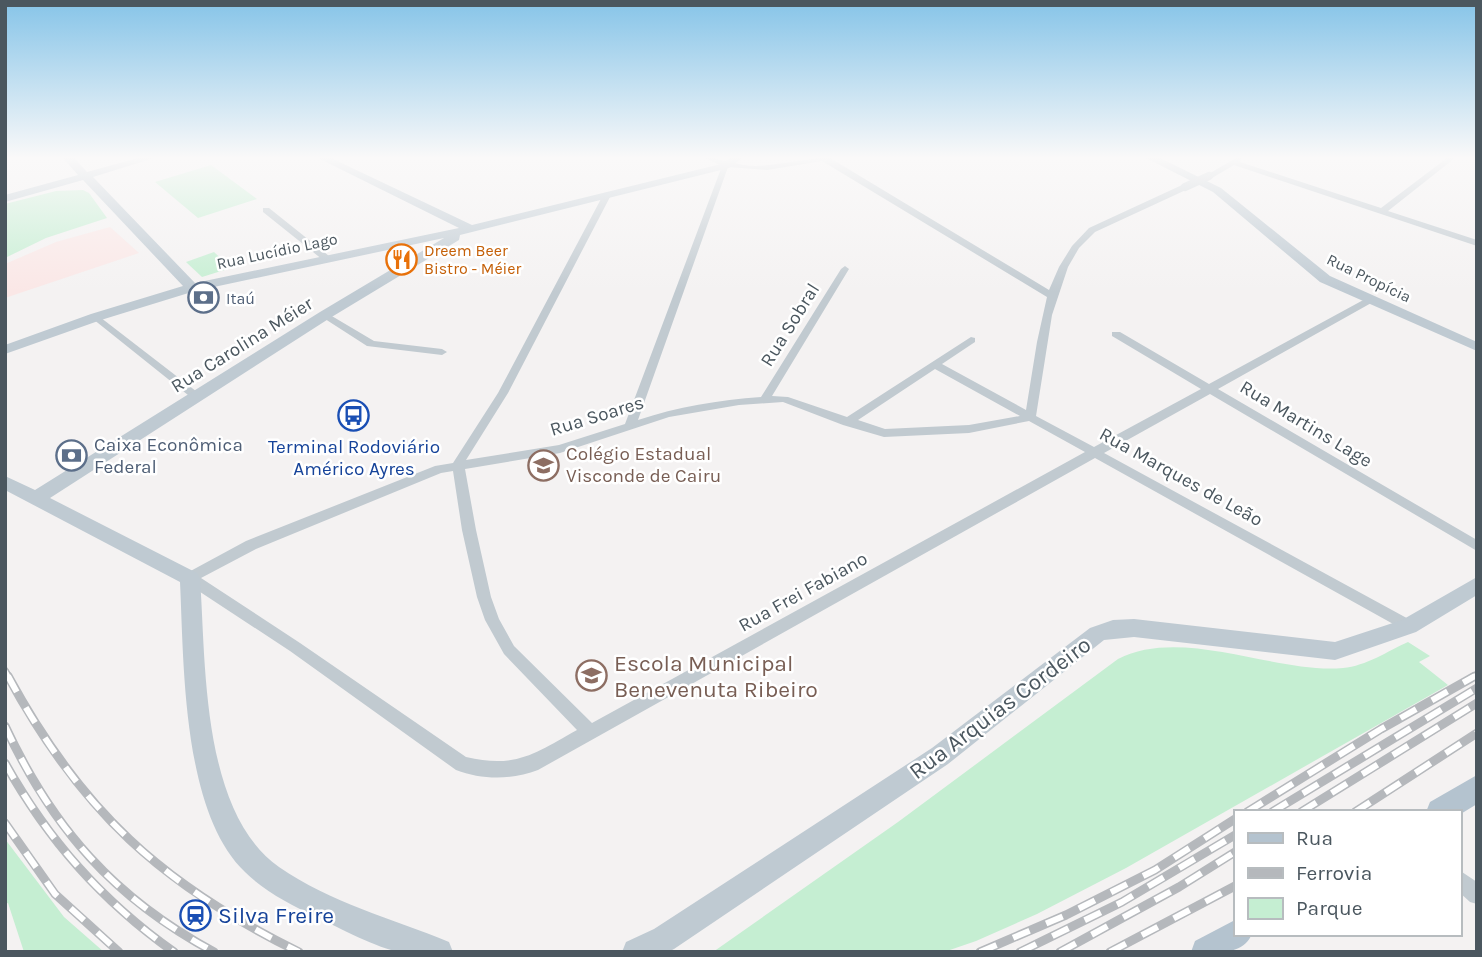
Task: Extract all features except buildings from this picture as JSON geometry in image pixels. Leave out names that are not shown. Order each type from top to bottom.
[{"type":"main road","points":[[1443,810],[1477,788]]},
{"type":"main road","points":[[1206,952],[1234,936]]},
{"type":"street","points":[[111,203],[192,288]]},
{"type":"street","points":[[416,203],[471,229]]},
{"type":"street","name":"Rua Lucídio Lago","points":[[5,350],[96,317],[192,288],[582,203]]},
{"type":"street","points":[[589,732],[509,650],[492,620],[469,530],[458,464],[503,393],[603,203]]},
{"type":"street","points":[[630,425],[712,203]]},
{"type":"street","points":[[899,203],[1051,295]]},
{"type":"street","points":[[1031,415],[1051,295],[1079,240],[1092,230],[1151,203]]},
{"type":"street","name":"Rua Propícia","points":[[1231,203],[1318,275],[1477,347]]},
{"type":"street","points":[[1358,203],[1477,243]]},
{"type":"street","points":[[1382,211],[1393,203]]},
{"type":"street","points":[[266,210],[326,258]]},
{"type":"street","name":"Rua Carolina Méier","points":[[36,498],[325,315],[434,248],[471,229]]},
{"type":"street","name":"Rua Sobral","points":[[765,399],[845,269]]},
{"type":"street","name":"Rua Frei Fabiano","points":[[190,578],[295,647],[462,764],[486,770],[507,771],[532,764],[1370,300]]},
{"type":"street","points":[[325,315],[371,344],[442,352]]},
{"type":"street","points":[[96,317],[197,397]]},
{"type":"street","name":"Rua Martins Lage","points":[[1116,334],[1477,546]]},
{"type":"street","points":[[848,422],[971,340]]},
{"type":"street","name":"Rua Marques de Leão","points":[[934,364],[1031,415],[1409,626]]},
{"type":"street","name":"Rua Soares","points":[[190,578],[262,540],[427,473],[458,464],[539,453],[667,414],[765,399],[784,399],[884,433],[921,433],[997,426],[1031,415]]},
{"type":"street","points":[[5,482],[190,578],[205,748],[217,797],[233,838],[253,862],[285,886],[400,940],[439,952]]},
{"type":"street","name":"Rua Arquias Cordeiro","points":[[636,952],[664,939],[940,756],[1097,634],[1113,629],[1134,628],[1335,651],[1409,626],[1477,585]]},
{"type":"street","points":[[1461,881],[1477,895]]},
{"type":"street","points":[[1218,952],[1236,936]]},
{"type":"shaded area","points":[[110,227],[139,253],[5,298],[5,264],[56,242]]},
{"type":"green space","points":[[96,203],[107,218],[46,238],[5,258],[5,204]]},
{"type":"green space","points":[[180,203],[246,203],[198,218]]},
{"type":"green space","points":[[214,252],[231,268],[202,277],[186,262]]},
{"type":"green space","points":[[1408,642],[1430,656],[1419,662],[1448,685],[1126,868],[1037,914],[944,952],[713,952],[898,822],[1118,659],[1144,650],[1171,647],[1229,653],[1316,668],[1343,668],[1368,661]]},
{"type":"green space","points":[[5,839],[64,917],[104,952],[24,952],[8,903],[5,904]]},
{"type":"railway","points":[[5,671],[9,678]]},
{"type":"railway","points":[[8,676],[65,767],[96,805],[130,839],[166,871],[206,900],[299,952]]},
{"type":"railway","points":[[1250,810],[1381,729],[1475,676]]},
{"type":"railway","points":[[1471,678],[1475,676]]},
{"type":"railway","points":[[1275,810],[1477,688]]},
{"type":"railway","points":[[1304,810],[1477,703]]},
{"type":"railway","points":[[5,726],[44,797],[90,857],[146,908],[214,952]]},
{"type":"railway","points":[[1358,810],[1477,733]]},
{"type":"railway","points":[[5,763],[39,818],[79,867],[123,912],[174,952]]},
{"type":"railway","points":[[980,952],[1066,915],[1155,870],[1234,820]]},
{"type":"railway","points":[[5,823],[55,894],[119,952]]},
{"type":"railway","points":[[1020,952],[1122,902],[1234,836]]},
{"type":"railway","points":[[1060,952],[1179,887],[1234,853]]},
{"type":"railway","points":[[1110,952],[1234,887]]},
{"type":"place","name":"Dreem Beer Bistro - Méier","points":[[401,259]]},
{"type":"place","name":"Itaú","points":[[203,298]]},
{"type":"place","name":"Terminal Rodoviário Américo Ayres","points":[[354,416]]},
{"type":"place","name":"Caixa Econômica Federal","points":[[71,456]]},
{"type":"place","name":"Colégio Estadual Visconde de Cairu","points":[[543,465]]},
{"type":"place","name":"Escola Municipal Benevenuta Ribeiro","points":[[591,676]]},
{"type":"place","name":"Silva Freire","points":[[195,915]]}]
